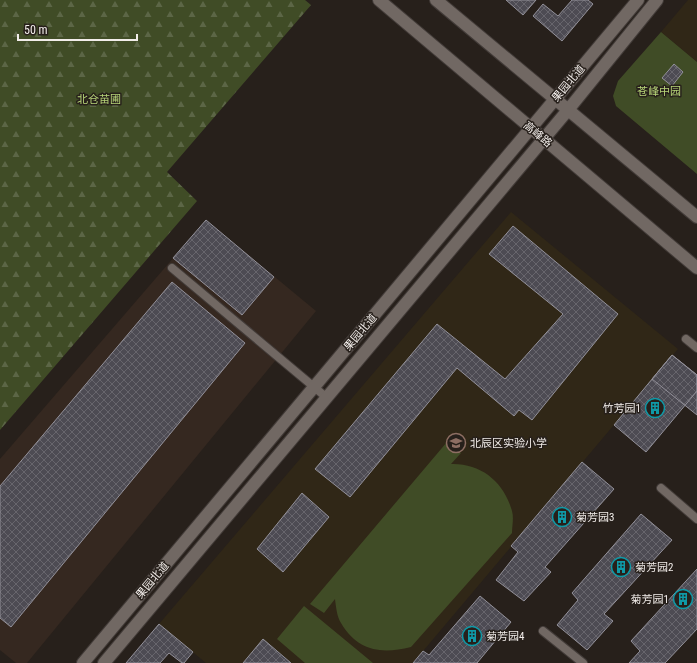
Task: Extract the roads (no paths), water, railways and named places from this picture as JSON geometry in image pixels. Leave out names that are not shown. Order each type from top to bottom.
[{"type":"street","name":"高峰路","points":[[379,0],[697,268]]},
{"type":"street","points":[[436,0],[697,218]]},
{"type":"street","name":"果园北道","points":[[83,663],[638,0]]},
{"type":"street","name":"果园北道","points":[[104,663],[568,110],[657,0]]},
{"type":"lane","points":[[172,268],[326,397]]},
{"type":"lane","points":[[686,339],[697,348]]},
{"type":"lane","points":[[661,488],[697,518]]},
{"type":"lane","points":[[543,631],[584,663]]},
{"type":"place","name":"竹芳园1","points":[[655,408]]},
{"type":"place","name":"北辰区实验小学","points":[[456,443]]},
{"type":"place","name":"菊芳园3","points":[[562,517]]},
{"type":"place","name":"菊芳园2","points":[[621,567]]},
{"type":"place","name":"菊芳园1","points":[[683,599]]},
{"type":"place","name":"菊芳园4","points":[[472,636]]},
{"type":"park label","name":"苍峰中园","points":[[659,91]]},
{"type":"park label","name":"北仓苗圃","points":[[99,99]]}]
